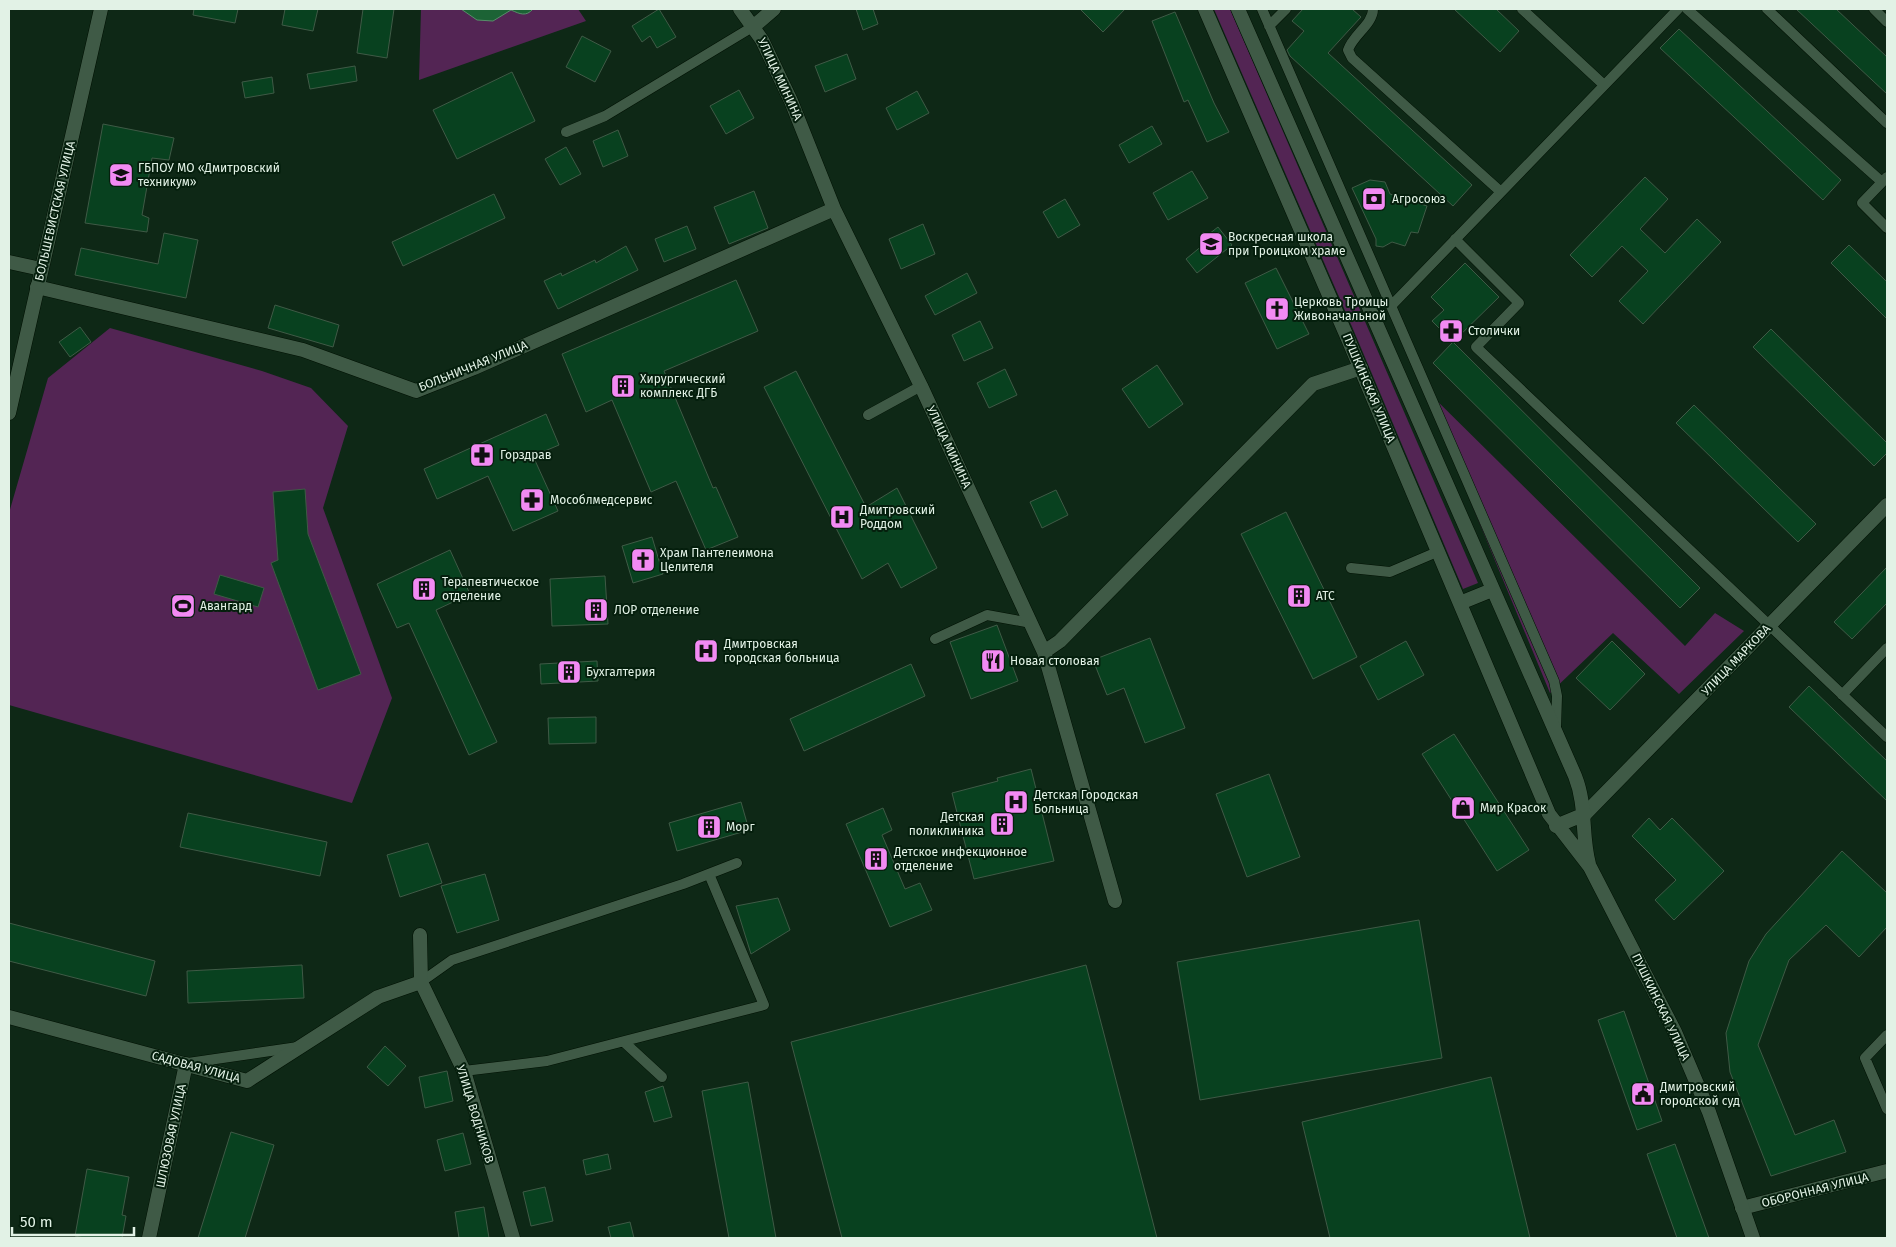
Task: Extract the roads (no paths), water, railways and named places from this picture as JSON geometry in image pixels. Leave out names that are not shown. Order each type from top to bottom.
[{"type":"street","name":"БОЛЬШЕВИСТСКАЯ УЛИЦА","points":[[9,413],[101,9]]},
{"type":"street","name":"УЛИЦА МИНИНА","points":[[740,9],[754,26],[791,101],[834,209],[921,386],[1044,652],[1115,901]]},
{"type":"street","points":[[754,26],[774,9]]},
{"type":"street","name":"ПУШКИНСКАЯ УЛИЦА","points":[[1205,9],[1361,368],[1437,552],[1556,826],[1590,867]]},
{"type":"street","name":"ПУШКИНСКАЯ УЛИЦА","points":[[1238,9],[1580,788],[1585,814],[1586,854],[1590,867],[1675,1032],[1709,1112],[1753,1238]]},
{"type":"street","name":"БОЛЬНИЧНАЯ УЛИЦА","points":[[37,287],[303,350],[416,391],[474,368],[834,209]]},
{"type":"street","points":[[9,262],[41,269]]},
{"type":"street","points":[[1044,652],[1060,641],[1313,384],[1361,368]]},
{"type":"street","name":"УЛИЦА МАРКОВА","points":[[1585,814],[1887,505]]},
{"type":"street","points":[[1460,603],[1492,590]]},
{"type":"street","points":[[1556,826],[1585,814]]},
{"type":"street","name":"УЛИЦА ВОДНИКОВ","points":[[420,935],[421,982],[464,1071],[513,1238]]},
{"type":"street","name":"САДОВАЯ УЛИЦА","points":[[9,1016],[247,1080],[378,997],[421,982]]},
{"type":"street","name":"ШЛЮЗОВАЯ УЛИЦА","points":[[149,1238],[186,1064]]},
{"type":"street","name":"ОБОРОННАЯ УЛИЦА","points":[[1742,1208],[1887,1171]]},
{"type":"lane","points":[[1262,9],[1554,681],[1557,696],[1556,732]]},
{"type":"lane","points":[[1269,26],[1286,9]]},
{"type":"lane","points":[[1373,9],[1372,18],[1351,42],[1348,50],[1352,58],[1501,192]]},
{"type":"lane","points":[[1522,9],[1604,85]]},
{"type":"lane","points":[[1391,306],[1678,9]]},
{"type":"lane","points":[[1687,9],[1885,180],[1862,203],[1887,228]]},
{"type":"lane","points":[[1767,9],[1887,123]]},
{"type":"lane","points":[[1874,9],[1887,22]]},
{"type":"lane","points":[[566,132],[605,116],[754,26]]},
{"type":"lane","points":[[1455,239],[1519,303],[1476,347],[1887,737]]},
{"type":"lane","points":[[868,415],[921,386]]},
{"type":"lane","points":[[1351,568],[1390,572],[1437,552]]},
{"type":"lane","points":[[936,639],[987,615],[1031,623]]},
{"type":"lane","points":[[1842,694],[1887,648]]},
{"type":"lane","points":[[421,982],[452,960],[737,864]]},
{"type":"lane","points":[[464,1071],[547,1062],[764,1005],[709,874]]},
{"type":"lane","points":[[1887,1035],[1865,1058],[1887,1108]]},
{"type":"lane","points":[[624,1042],[662,1077]]},
{"type":"lane","points":[[186,1064],[301,1046]]},
{"type":"place","name":"ГБПОУ МО «Дмитровский техникум»","points":[[121,175]]},
{"type":"place","name":"Агросоюз","points":[[1374,199]]},
{"type":"place","name":"Воскресная школа при Троицком храме","points":[[1211,244]]},
{"type":"place","name":"Церковь Троицы Живоначальной","points":[[1277,309]]},
{"type":"place","name":"Столички","points":[[1451,331]]},
{"type":"place","name":"Хирургический комплекс ДГБ","points":[[623,386]]},
{"type":"place","name":"Горздрав","points":[[482,455]]},
{"type":"place","name":"Мособлмедсервис","points":[[532,500]]},
{"type":"place","name":"Дмитровский Роддом","points":[[842,517]]},
{"type":"place","name":"Храм Пантелеимона Целителя","points":[[643,560]]},
{"type":"place","name":"Терапевтическое отделение","points":[[424,589]]},
{"type":"place","name":"АТС","points":[[1299,596]]},
{"type":"place","name":"Авангард","points":[[183,606]]},
{"type":"place","name":"ЛОР отделение","points":[[596,610]]},
{"type":"place","name":"Дмитровская городская больница","points":[[706,651]]},
{"type":"place","name":"Новая столовая","points":[[993,661]]},
{"type":"place","name":"Бухгалтерия","points":[[569,672]]},
{"type":"place","name":"Детская Городская Больница","points":[[1016,802]]},
{"type":"place","name":"Мир Красок","points":[[1463,808]]},
{"type":"place","name":"Детская поликлиника","points":[[1002,824]]},
{"type":"place","name":"Морг","points":[[709,827]]},
{"type":"place","name":"Детское инфекционное отделение","points":[[876,859]]},
{"type":"place","name":"Дмитровский городской суд","points":[[1643,1094]]}]
